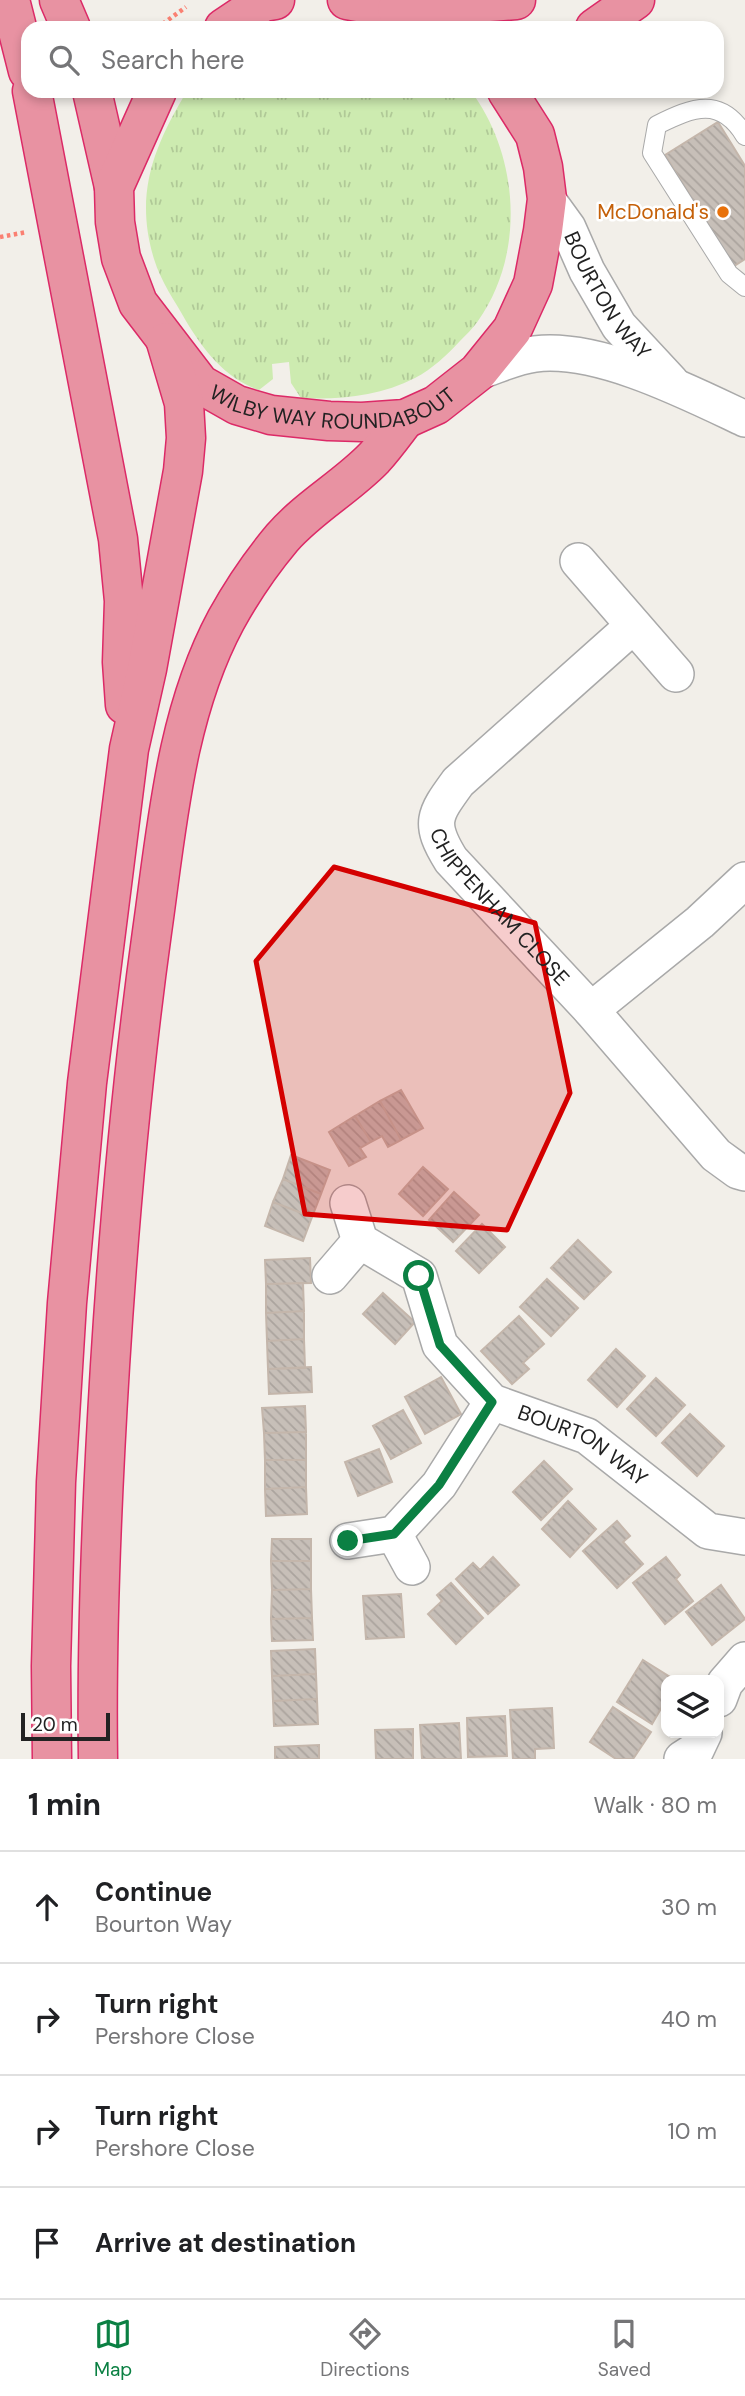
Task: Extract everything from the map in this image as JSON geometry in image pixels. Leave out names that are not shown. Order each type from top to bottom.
[{"type":"highway","points":[[10,0],[21,43]]},
{"type":"highway","points":[[58,0],[68,21]]},
{"type":"highway","points":[[347,0],[412,19],[516,0]]},
{"type":"highway","points":[[605,21],[635,0]]},
{"type":"highway","points":[[234,21],[264,1]]},
{"type":"highway","points":[[33,98],[118,539],[124,601],[122,662],[129,749]]},
{"type":"highway","points":[[94,98],[114,187]]},
{"type":"highway","name":"WILBY WAY ROUNDABOUT","points":[[154,98],[114,187],[115,222],[121,257],[138,303],[200,384],[237,405],[271,415],[329,421],[405,419],[436,405],[478,372],[512,330],[533,284],[544,232],[547,199],[535,135],[511,98]]},
{"type":"highway","points":[[535,135],[543,98]]},
{"type":"highway","points":[[52,1759],[51,1666],[56,1482],[67,1303],[87,1083],[129,749],[147,669],[183,471],[186,438],[184,402],[166,342]]},
{"type":"highway","points":[[98,1759],[104,1474],[118,1238],[148,965],[179,758],[189,711],[225,622],[247,584],[284,536],[373,458],[405,419]]},
{"type":"street","name":"BOURTON WAY","points":[[547,199],[568,228],[587,271],[619,326],[673,385]]},
{"type":"street","name":"BOURTON WAY","points":[[478,372],[533,354],[576,353],[673,385],[745,419]]},
{"type":"street","points":[[578,561],[676,674]]},
{"type":"street","name":"CHIPPENHAM CLOSE","points":[[633,625],[458,782],[441,805],[436,822],[438,838],[452,860],[591,1010],[716,1155],[745,1173]]},
{"type":"street","points":[[591,1010],[700,922],[745,880]]},
{"type":"street","points":[[330,1276],[360,1241],[348,1203]]},
{"type":"street","name":"BOURTON WAY","points":[[360,1241],[419,1276],[440,1345],[492,1402],[587,1436],[708,1531],[745,1537]]},
{"type":"street","points":[[348,1541],[394,1534],[439,1485],[492,1402]]},
{"type":"street","points":[[394,1534],[412,1567]]},
{"type":"street","points":[[724,1686],[745,1660]]},
{"type":"street","points":[[682,1759],[696,1751],[702,1738]]},
{"type":"lane","points":[[745,136],[735,119],[714,107],[678,114],[657,125],[652,153],[729,274],[745,287]]},
{"type":"path","points":[[167,21],[186,7]]},
{"type":"path","points":[[0,237],[39,229]]},
{"type":"highlighted area","points":[[334,867],[535,923],[570,1093],[507,1230],[305,1214],[256,961]]},
{"type":"green space","points":[[183,98],[475,98],[499,145],[507,174],[510,205],[510,235],[504,266],[478,321],[433,366],[402,384],[374,393],[301,398],[291,383],[289,362],[272,364],[273,379],[259,390],[236,379],[217,363],[186,321],[157,267],[148,235],[146,213],[151,171]]},
{"type":"building","name":"McDonald's","points":[[718,122],[745,166],[745,259],[734,266],[665,155]]},
{"type":"building","points":[[401,1090],[423,1128],[401,1140],[380,1101]]},
{"type":"building","points":[[380,1101],[401,1140],[388,1147],[382,1136],[371,1142],[355,1116]]},
{"type":"building","points":[[355,1116],[371,1142],[360,1148],[366,1157],[349,1166],[329,1132]]},
{"type":"building","points":[[291,1155],[330,1170],[321,1194],[283,1179]]},
{"type":"building","points":[[423,1167],[448,1189],[423,1216],[399,1194]]},
{"type":"building","points":[[283,1179],[321,1194],[312,1217],[273,1202]]},
{"type":"building","points":[[454,1192],[479,1215],[453,1242],[429,1220]]},
{"type":"building","points":[[273,1202],[312,1217],[303,1241],[265,1226]]},
{"type":"building","points":[[482,1224],[505,1247],[479,1273],[456,1251]]},
{"type":"building","points":[[578,1240],[611,1272],[584,1299],[551,1268]]},
{"type":"building","points":[[310,1258],[311,1283],[266,1284],[265,1260]]},
{"type":"building","points":[[547,1279],[578,1308],[551,1336],[520,1307]]},
{"type":"building","points":[[303,1283],[304,1311],[266,1313],[266,1284]]},
{"type":"building","points":[[383,1293],[415,1322],[395,1344],[363,1314]]},
{"type":"building","points":[[304,1311],[304,1339],[267,1341],[266,1313]]},
{"type":"building","points":[[519,1316],[544,1344],[523,1363],[529,1369],[512,1384],[481,1351]]},
{"type":"building","points":[[304,1339],[305,1368],[268,1369],[267,1341]]},
{"type":"building","points":[[616,1349],[645,1376],[617,1407],[588,1380]]},
{"type":"building","points":[[311,1367],[312,1392],[269,1394],[268,1369]]},
{"type":"building","points":[[441,1377],[461,1414],[425,1434],[405,1397]]},
{"type":"building","points":[[656,1378],[685,1405],[656,1436],[627,1409]]},
{"type":"building","points":[[305,1406],[306,1432],[264,1433],[262,1408]]},
{"type":"building","points":[[403,1410],[421,1443],[391,1459],[373,1426]]},
{"type":"building","points":[[690,1414],[724,1446],[697,1476],[662,1443]]},
{"type":"building","points":[[306,1432],[306,1460],[265,1460],[264,1433]]},
{"type":"building","points":[[379,1449],[392,1482],[358,1496],[345,1462]]},
{"type":"building","points":[[265,1460],[306,1460],[306,1487],[265,1489]]},
{"type":"building","points":[[544,1461],[572,1489],[541,1520],[513,1492]]},
{"type":"building","points":[[306,1487],[307,1514],[266,1516],[265,1489]]},
{"type":"building","points":[[568,1501],[596,1529],[570,1557],[542,1529]]},
{"type":"building","points":[[617,1521],[630,1536],[623,1542],[643,1564],[617,1588],[583,1551]]},
{"type":"building","points":[[272,1539],[311,1539],[311,1561],[271,1561]]},
{"type":"building","points":[[493,1557],[519,1585],[488,1614],[456,1579],[473,1563],[480,1570]]},
{"type":"building","points":[[666,1557],[680,1575],[676,1579],[693,1601],[665,1624],[633,1583]]},
{"type":"building","points":[[271,1561],[311,1561],[311,1589],[272,1590]]},
{"type":"building","points":[[451,1583],[483,1618],[456,1644],[428,1614],[442,1601],[437,1595]]},
{"type":"building","points":[[721,1585],[745,1619],[712,1645],[686,1612]]},
{"type":"building","points":[[311,1589],[312,1618],[271,1619],[272,1590]]},
{"type":"building","points":[[401,1594],[404,1637],[366,1639],[363,1596]]},
{"type":"building","points":[[312,1618],[313,1640],[272,1641],[271,1619]]},
{"type":"building","points":[[315,1649],[316,1674],[272,1676],[271,1651]]},
{"type":"building","points":[[643,1660],[667,1675],[661,1675],[661,1709],[652,1724],[617,1702]]},
{"type":"building","points":[[316,1674],[317,1699],[273,1701],[272,1676]]},
{"type":"building","points":[[317,1699],[318,1724],[274,1726],[273,1701]]},
{"type":"building","points":[[613,1707],[651,1732],[633,1759],[616,1759],[590,1742]]},
{"type":"building","points":[[552,1708],[554,1748],[535,1749],[535,1759],[513,1759],[510,1710]]},
{"type":"building","points":[[505,1716],[507,1756],[468,1757],[467,1718]]},
{"type":"building","points":[[459,1723],[461,1759],[422,1759],[420,1725]]},
{"type":"building","points":[[413,1729],[413,1759],[376,1759],[375,1730]]},
{"type":"building","points":[[319,1745],[319,1759],[275,1759],[275,1747]]},
{"type":"place","name":"McDonald's","points":[[723,212]]},
{"type":"route","points":[[348,1541],[394,1534],[439,1485],[492,1402],[440,1345],[419,1276]]}]
